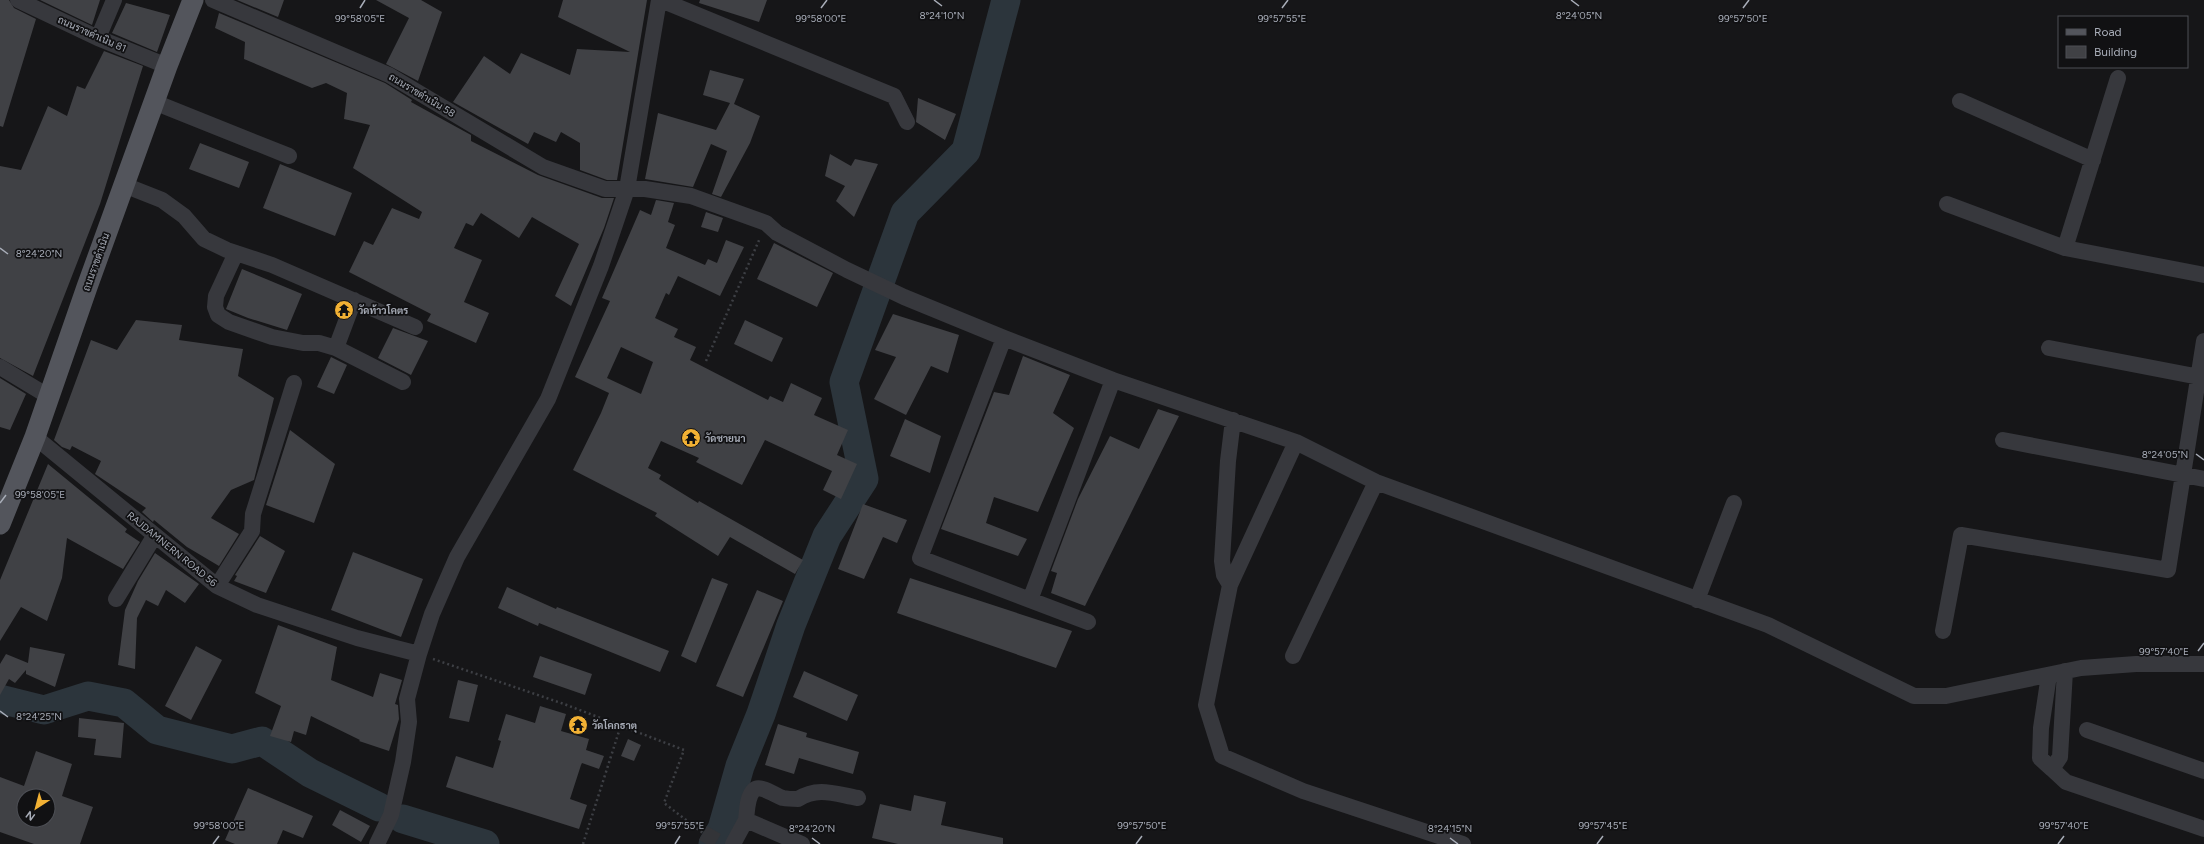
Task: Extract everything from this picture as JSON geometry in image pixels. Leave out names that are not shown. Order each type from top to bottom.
[{"type":"main road","name":"ถนนราขดำเนิน","points":[[0,521],[35,437],[48,396],[167,66],[188,1]]},
{"type":"street","name":"ถนนราขดำเนิน 81","points":[[18,0],[98,38],[167,66]]},
{"type":"street","points":[[98,38],[114,0]]},
{"type":"street","name":"ถนนราขดำเนิน 58","points":[[213,0],[389,75],[542,167],[605,189],[645,189],[692,196],[766,223],[777,233],[847,270],[904,297],[1113,380],[1296,442],[1376,482],[1768,625],[1914,696],[1946,696],[2081,668],[2136,664],[2204,664]]},
{"type":"street","points":[[378,844],[391,815],[403,762],[409,722],[407,699],[432,614],[457,557],[548,399],[602,266],[627,189],[660,0],[894,96],[907,122]]},
{"type":"street","points":[[2065,248],[2118,78]]},
{"type":"street","points":[[1960,101],[2092,160]]},
{"type":"street","points":[[154,102],[290,156]]},
{"type":"street","points":[[124,185],[162,200],[184,216],[204,239],[236,253],[272,265],[415,327]]},
{"type":"street","points":[[1947,204],[2065,248],[2204,275]]},
{"type":"street","points":[[236,253],[216,296],[215,306],[218,315],[229,322],[272,337],[303,344],[319,343],[336,348],[403,382]]},
{"type":"street","points":[[336,348],[354,300]]},
{"type":"street","points":[[1004,338],[920,558],[1088,622]]},
{"type":"street","points":[[1943,631],[1961,535],[2168,570],[2183,475],[2201,378],[2204,341]]},
{"type":"street","points":[[2049,348],[2201,378]]},
{"type":"street","points":[[0,367],[48,396]]},
{"type":"street","points":[[1030,600],[1113,380]]},
{"type":"street","points":[[217,586],[252,531],[253,514],[294,383]]},
{"type":"street","points":[[1230,585],[1224,575],[1222,561],[1228,468],[1233,420]]},
{"type":"street","name":"RAJDAMNERN ROAD 56","points":[[35,437],[217,586],[257,605],[357,638],[419,654]]},
{"type":"street","points":[[2003,440],[2204,479]]},
{"type":"street","points":[[1296,442],[1230,585],[1206,705],[1222,756],[1303,791],[1463,844]]},
{"type":"street","points":[[1293,656],[1376,482]]},
{"type":"street","points":[[1697,600],[1734,503]]},
{"type":"street","points":[[116,599],[155,535]]},
{"type":"street","points":[[2052,769],[2060,757],[2065,671]]},
{"type":"street","points":[[2049,674],[2041,728],[2040,758],[2066,782],[2204,829]]},
{"type":"street","points":[[2087,730],[2204,771]]},
{"type":"street","points":[[733,844],[746,820],[748,803],[752,791],[756,788],[760,788],[784,798],[798,800],[808,793],[818,790],[858,798]]},
{"type":"street","points":[[746,820],[802,844]]},
{"type":"path","points":[[706,360],[766,223]]},
{"type":"path","points":[[419,654],[564,704],[684,750],[664,802],[703,833]]},
{"type":"path","points":[[583,844],[621,725]]},
{"type":"building","points":[[0,0],[9,0],[14,8],[36,19],[3,127],[0,126]]},
{"type":"building","points":[[40,0],[100,0],[92,25]]},
{"type":"building","points":[[237,0],[284,0],[278,17]]},
{"type":"building","points":[[376,0],[421,0],[442,12],[418,81],[386,64],[409,18]]},
{"type":"building","points":[[563,0],[647,0],[617,180],[607,180],[580,170],[580,143],[561,132],[556,142],[534,132],[528,144],[453,102],[484,56],[510,74],[521,53],[570,75],[577,49],[630,52],[558,17]]},
{"type":"building","points":[[700,0],[767,0],[759,22],[699,3]]},
{"type":"building","points":[[126,3],[170,15],[157,52],[112,33]]},
{"type":"building","points":[[219,13],[385,83],[412,100],[411,102],[471,135],[471,141],[538,175],[602,198],[614,198],[604,228],[571,306],[555,296],[579,244],[532,217],[519,238],[481,213],[473,226],[466,223],[454,248],[482,260],[464,302],[489,313],[476,343],[427,321],[431,314],[349,272],[364,241],[373,245],[392,208],[419,219],[422,212],[353,168],[370,125],[344,119],[347,93],[326,83],[312,88],[244,59],[245,42],[215,28]]},
{"type":"building","points":[[104,51],[143,66],[100,204],[33,376],[0,358],[0,166],[21,170],[48,106],[67,116],[77,86],[85,89]]},
{"type":"building","points":[[710,70],[744,79],[734,104],[760,116],[750,143],[721,197],[712,194],[727,151],[711,144],[693,187],[645,179],[658,113],[716,130],[730,103],[703,95]]},
{"type":"building","points":[[918,98],[956,114],[945,140],[916,122]]},
{"type":"building","points":[[200,143],[249,162],[239,188],[189,169]]},
{"type":"building","points":[[830,154],[851,166],[855,159],[878,164],[854,217],[836,201],[845,186],[825,176]]},
{"type":"building","points":[[280,164],[352,193],[335,236],[263,208]]},
{"type":"building","points":[[656,200],[674,203],[668,222],[675,225],[666,248],[705,265],[708,259],[717,263],[726,240],[744,247],[720,296],[678,276],[669,295],[666,293],[655,318],[678,329],[674,337],[696,347],[690,360],[768,400],[770,396],[783,402],[791,383],[822,398],[814,415],[848,430],[837,455],[857,464],[841,499],[823,490],[832,471],[765,440],[742,485],[696,462],[699,458],[661,441],[648,468],[661,475],[659,479],[698,503],[699,501],[803,560],[795,574],[730,537],[718,556],[655,516],[657,513],[573,470],[601,413],[609,393],[575,377],[610,301],[602,298],[640,210],[651,215]],"holes":[[[621,347],[653,362],[641,394],[607,378]]]},
{"type":"building","points":[[706,212],[723,218],[718,232],[701,227]]},
{"type":"building","points":[[774,243],[833,273],[817,307],[757,279]]},
{"type":"building","points":[[242,269],[302,294],[287,330],[248,318],[226,309]]},
{"type":"building","points":[[893,314],[959,335],[948,373],[931,366],[906,415],[874,399],[896,357],[875,350]]},
{"type":"building","points":[[136,320],[182,325],[179,340],[243,349],[238,376],[274,398],[254,480],[231,490],[211,518],[239,534],[219,566],[187,547],[154,520],[153,522],[142,512],[146,508],[95,474],[101,461],[72,446],[70,450],[62,447],[54,440],[91,340],[117,350]]},
{"type":"building","points":[[745,320],[783,338],[772,362],[734,344]]},
{"type":"building","points":[[393,328],[428,341],[411,375],[378,358]]},
{"type":"building","points":[[1023,356],[1070,375],[1053,413],[1074,428],[1038,512],[994,497],[986,523],[1027,539],[1018,556],[941,529],[994,392],[1009,395]]},
{"type":"building","points":[[331,357],[347,365],[334,394],[317,387]]},
{"type":"building","points":[[0,378],[26,394],[10,430],[0,427]]},
{"type":"building","points":[[1158,409],[1179,416],[1085,606],[1051,593],[1057,573],[1051,571],[1078,499],[1110,436],[1139,449]]},
{"type":"building","points":[[905,419],[941,436],[930,473],[890,456]]},
{"type":"building","points":[[290,430],[335,464],[314,523],[266,505]]},
{"type":"building","points":[[48,464],[127,529],[125,532],[140,542],[123,569],[67,538],[62,578],[47,621],[21,607],[0,641],[0,580]]},
{"type":"building","points":[[863,504],[907,520],[897,543],[883,537],[864,579],[838,569]]},
{"type":"building","points":[[260,536],[285,551],[266,593],[234,581],[237,576],[235,575]]},
{"type":"building","points":[[353,552],[423,579],[401,637],[331,610]]},
{"type":"building","points":[[155,553],[199,584],[185,603],[166,590],[158,606],[146,600],[137,618],[135,669],[118,665],[125,610],[138,581]]},
{"type":"building","points":[[712,578],[728,584],[696,663],[681,656]]},
{"type":"building","points":[[910,578],[1072,631],[1056,668],[897,613]]},
{"type":"building","points":[[507,587],[556,609],[557,607],[669,651],[660,672],[539,623],[538,626],[498,608]]},
{"type":"building","points":[[757,590],[783,601],[743,697],[716,686]]},
{"type":"building","points":[[278,625],[337,647],[331,680],[373,697],[380,673],[402,680],[395,704],[398,705],[399,719],[389,751],[359,741],[360,740],[311,716],[306,735],[294,731],[291,742],[270,736],[281,706],[255,693]]},
{"type":"building","points":[[196,646],[222,660],[191,720],[165,706]]},
{"type":"building","points":[[30,647],[65,654],[55,687],[26,674],[26,670],[15,683],[9,679],[0,695],[0,664],[6,654],[28,663]]},
{"type":"building","points":[[540,656],[592,674],[585,695],[533,677]]},
{"type":"building","points":[[804,671],[858,695],[847,721],[793,697]]},
{"type":"building","points":[[458,680],[478,685],[469,722],[449,718]]},
{"type":"building","points":[[540,706],[566,714],[561,731],[589,739],[586,750],[604,756],[599,769],[582,763],[581,765],[570,799],[587,805],[579,829],[446,787],[456,756],[493,768],[501,741],[498,740],[506,714],[535,723]]},
{"type":"building","points":[[79,718],[124,723],[121,758],[94,755],[96,739],[78,737]]},
{"type":"building","points":[[778,724],[807,733],[806,737],[859,752],[853,774],[799,758],[794,774],[765,765]]},
{"type":"building","points":[[628,739],[641,745],[634,761],[621,756]]},
{"type":"building","points":[[36,751],[72,764],[62,796],[93,807],[80,844],[34,844],[0,832],[0,777],[24,786]]},
{"type":"building","points":[[248,788],[313,816],[303,838],[283,830],[277,844],[235,844],[225,840]]},
{"type":"building","points":[[914,795],[946,802],[941,825],[1003,838],[1003,844],[898,844],[872,838],[880,804],[911,811]]},
{"type":"building","points":[[340,810],[370,826],[361,842],[332,825]]},
{"type":"waterway","points":[[713,844],[722,829],[740,766],[761,714],[791,625],[827,536],[864,479],[844,382],[905,213],[966,151],[1006,0]]},
{"type":"waterway","points":[[0,699],[44,710],[88,696],[124,703],[157,730],[232,749],[262,741],[310,773],[379,807]]},
{"type":"waterway","points":[[403,819],[485,844]]},
{"type":"tunnel","points":[[703,833],[722,844]]},
{"type":"place","name":"วัดท้าวโคตร","points":[[344,310]]},
{"type":"place","name":"วัดชายนา","points":[[691,438]]},
{"type":"place","name":"วัดโคกธาตุ","points":[[578,725]]}]
